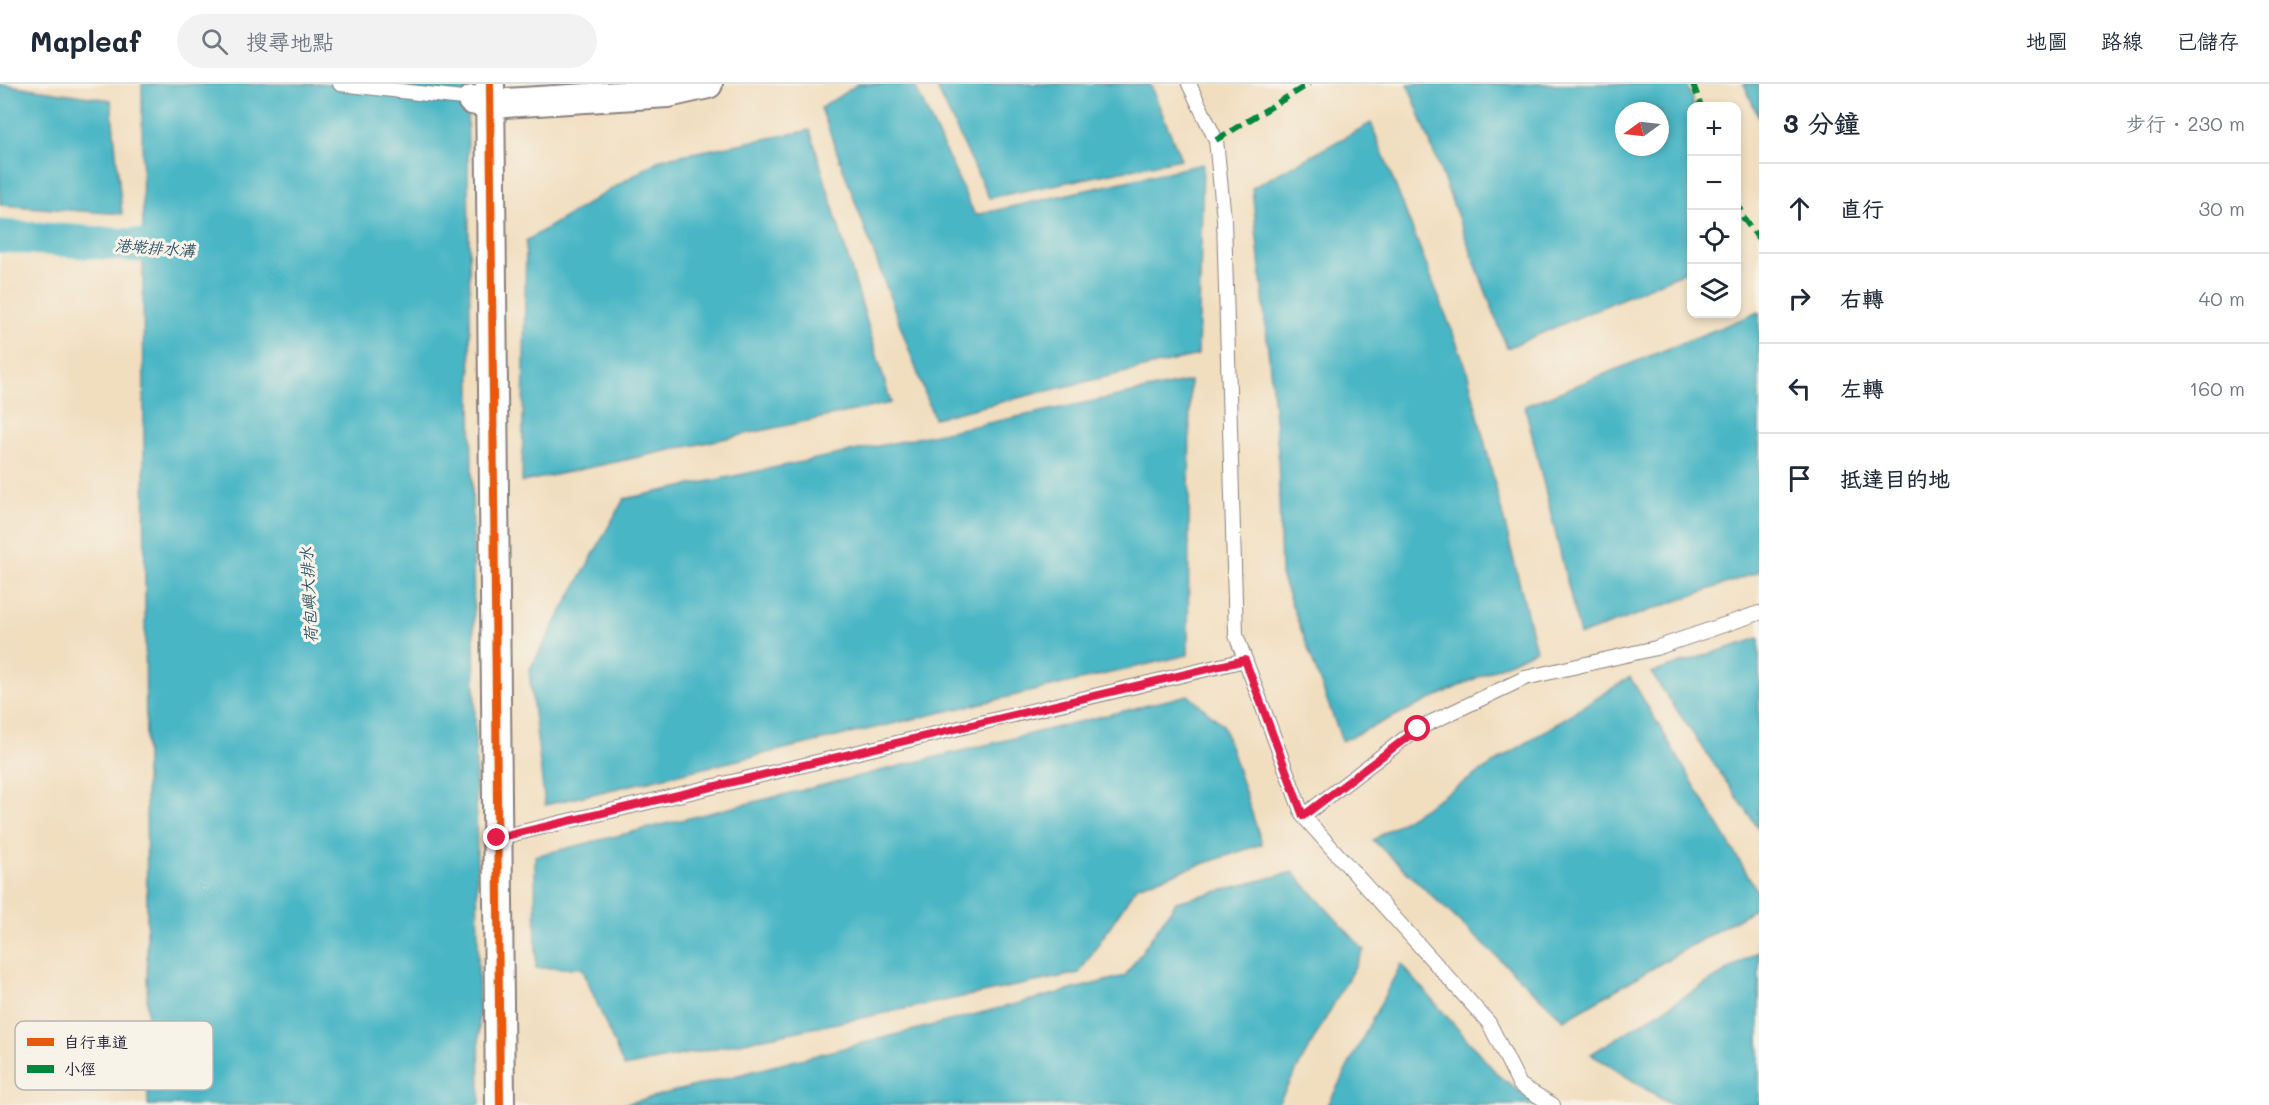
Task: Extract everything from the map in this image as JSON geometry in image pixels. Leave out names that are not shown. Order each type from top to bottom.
[{"type":"street","points":[[500,1105],[483,96],[668,93],[708,84]]},
{"type":"lane","points":[[340,84],[483,96]]},
{"type":"lane","points":[[1190,84],[1216,140],[1224,219],[1236,635],[1303,816],[1489,1023],[1520,1084],[1553,1105]]},
{"type":"lane","points":[[1303,816],[1418,729],[1525,678],[1656,648],[1759,613]]},
{"type":"lane","points":[[497,838],[1245,660]]},
{"type":"water","points":[[0,84],[111,100],[122,214],[0,205]]},
{"type":"water","name":"荷包嶼大排水","points":[[142,84],[467,84],[480,1105],[148,1105],[148,1090],[213,1090],[213,1021],[148,1021]]},
{"type":"water","points":[[858,84],[914,84],[975,215],[1203,164],[1198,355],[934,418],[821,108]]},
{"type":"water","points":[[935,84],[1150,84],[1181,159],[989,198]]},
{"type":"water","points":[[1408,84],[1687,84],[1693,102],[1687,102],[1687,271],[1507,348]]},
{"type":"water","points":[[1744,84],[1759,84],[1759,118]]},
{"type":"water","points":[[1371,123],[1466,367],[1536,650],[1342,741],[1281,575],[1278,449],[1252,188]]},
{"type":"water","points":[[810,130],[891,403],[522,482],[526,241],[661,159]]},
{"type":"water","points":[[1759,312],[1759,572],[1580,635],[1525,406]]},
{"type":"water","points":[[1190,381],[1188,655],[545,805],[529,671],[624,499]]},
{"type":"water","points":[[1759,638],[1759,829],[1651,673]]},
{"type":"water","points":[[1630,677],[1759,894],[1759,906],[1564,1020],[1373,840]]},
{"type":"water","points":[[1188,695],[1223,725],[1262,844],[1137,886],[1079,973],[624,1067],[582,968],[536,968],[535,856]]},
{"type":"water","points":[[1293,872],[1364,950],[1277,1105],[621,1105],[1125,976],[1176,902]]},
{"type":"water","points":[[1759,951],[1759,1105],[1671,1105],[1591,1054]]},
{"type":"water","points":[[1401,964],[1499,1076],[1539,1105],[1328,1105]]},
{"type":"waterway","name":"港墘排水溝","points":[[0,236],[187,249]]},
{"type":"marked path","points":[[1216,140],[1309,84]]},
{"type":"marked path","points":[[1693,84],[1700,102]]},
{"type":"marked path","points":[[1740,210],[1759,239]]},
{"type":"cycle path","points":[[490,84],[500,1105]]},
{"type":"route","points":[[497,838],[1245,660],[1303,816],[1418,729]]}]
